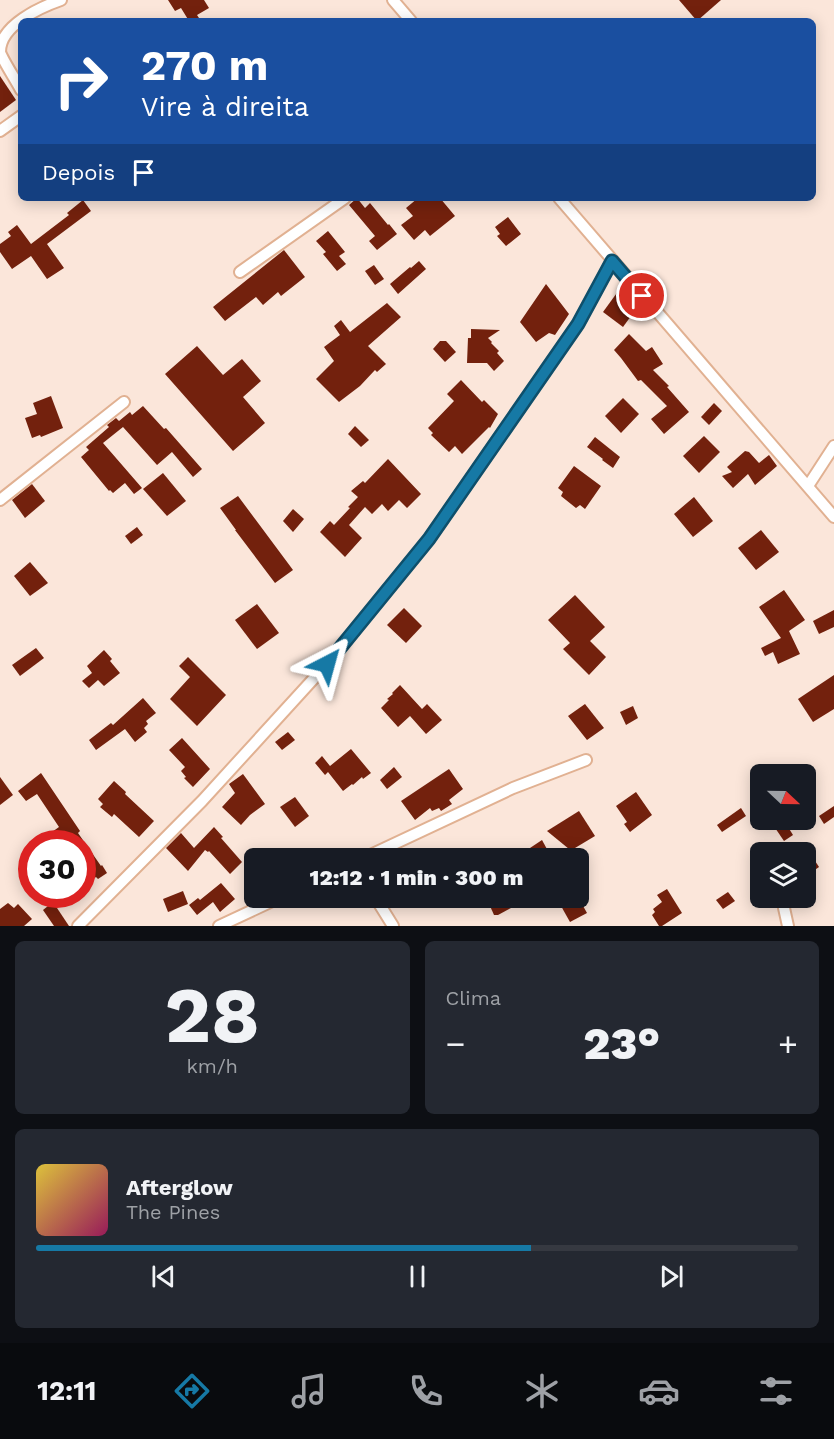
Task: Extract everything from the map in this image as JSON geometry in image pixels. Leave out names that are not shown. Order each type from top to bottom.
[{"type":"street","points":[[24,18],[36,10],[61,0]]},
{"type":"street","points":[[393,0],[408,18]]},
{"type":"street","points":[[18,22],[7,29],[1,41],[0,52],[18,85]]},
{"type":"street","points":[[0,131],[18,118]]},
{"type":"street","points":[[240,272],[341,201]]},
{"type":"street","points":[[562,201],[834,517]]},
{"type":"street","points":[[78,926],[202,801],[327,664],[429,539],[578,324],[612,261]]},
{"type":"street","points":[[0,500],[124,402]]},
{"type":"street","points":[[808,486],[834,446]]},
{"type":"street","points":[[385,848],[513,788],[586,760]]},
{"type":"street","points":[[219,926],[257,908]]},
{"type":"street","points":[[382,908],[393,926]]},
{"type":"street","points":[[784,908],[788,926]]},
{"type":"building","points":[[168,0],[204,0],[209,8],[197,15],[199,18],[187,18],[181,8],[175,11]]},
{"type":"building","points":[[679,0],[721,0],[700,18],[694,18]]},
{"type":"building","points":[[0,76],[16,100],[0,112]]},
{"type":"building","points":[[82,201],[91,211],[47,244],[64,268],[47,279],[31,256],[12,269],[0,252],[0,244],[11,236],[8,232],[17,225],[31,244],[69,215],[67,213]]},
{"type":"building","points":[[354,201],[359,201],[365,208],[370,203],[397,234],[377,250],[369,241],[375,236],[349,205]]},
{"type":"building","points":[[414,201],[442,201],[455,216],[430,236],[425,230],[414,240],[401,225],[413,216],[406,208]]},
{"type":"building","points":[[508,217],[521,234],[506,246],[497,236],[500,234],[495,227]]},
{"type":"building","points":[[328,231],[345,252],[339,256],[346,264],[337,271],[323,254],[326,252],[316,241]]},
{"type":"building","points":[[284,250],[305,277],[281,296],[278,292],[263,305],[256,297],[225,321],[213,307]]},
{"type":"building","points":[[419,261],[426,269],[398,294],[390,284]]},
{"type":"building","points":[[374,265],[384,279],[375,285],[365,271]]},
{"type":"building","points":[[546,284],[569,314],[555,335],[549,333],[536,342],[520,322]]},
{"type":"building","points":[[619,290],[639,305],[623,327],[603,312]]},
{"type":"building","points":[[387,303],[401,317],[368,346],[386,364],[377,372],[375,370],[360,386],[339,402],[316,379],[334,361],[324,347],[340,335],[334,326],[341,320],[350,332]]},
{"type":"building","points":[[471,329],[500,330],[488,338],[504,361],[494,371],[487,363],[467,363],[468,338],[471,338]]},
{"type":"building","points":[[629,334],[646,351],[652,347],[663,364],[653,370],[689,412],[664,434],[651,419],[667,406],[641,380],[638,381],[614,350]]},
{"type":"building","points":[[440,341],[446,341],[456,352],[445,362],[433,349]]},
{"type":"building","points":[[197,346],[223,375],[242,359],[261,381],[243,397],[265,423],[233,451],[165,374]]},
{"type":"building","points":[[461,380],[482,402],[484,400],[498,414],[490,428],[462,454],[455,446],[449,452],[431,435],[433,433],[428,428],[454,401],[447,394]]},
{"type":"building","points":[[51,396],[63,428],[41,437],[40,435],[32,438],[25,418],[37,414],[33,403]]},
{"type":"building","points":[[623,398],[639,414],[621,433],[605,416]]},
{"type":"building","points":[[714,403],[722,411],[709,425],[701,417]]},
{"type":"building","points":[[143,406],[202,469],[193,477],[172,452],[157,465],[123,427],[103,443],[142,488],[134,494],[125,483],[113,493],[81,457],[89,450],[86,447],[109,427],[107,425],[116,418],[119,421],[130,412],[132,415]]},
{"type":"building","points":[[355,426],[369,440],[361,447],[348,434]]},
{"type":"building","points":[[704,436],[720,452],[699,473],[683,456]]},
{"type":"building","points":[[595,437],[620,457],[613,468],[587,447]]},
{"type":"building","points":[[745,451],[749,452],[759,463],[769,455],[777,466],[755,485],[748,474],[733,488],[722,476],[732,472],[727,467]]},
{"type":"building","points":[[388,459],[421,494],[407,508],[399,500],[388,511],[382,504],[372,514],[365,507],[349,525],[362,538],[345,557],[320,532],[330,521],[334,525],[350,508],[348,507],[358,497],[351,491],[363,481],[365,483]]},
{"type":"building","points":[[574,466],[601,486],[585,509],[580,505],[576,508],[561,496],[563,492],[558,488]]},
{"type":"building","points":[[163,473],[186,501],[167,516],[143,489]]},
{"type":"building","points":[[32,484],[45,501],[25,518],[12,500]]},
{"type":"building","points":[[238,496],[293,570],[275,583],[220,508]]},
{"type":"building","points":[[694,497],[713,521],[693,537],[674,514]]},
{"type":"building","points":[[293,509],[304,519],[293,532],[283,521]]},
{"type":"building","points":[[137,527],[143,535],[131,544],[125,536]]},
{"type":"building","points":[[761,530],[779,552],[756,570],[738,548]]},
{"type":"building","points":[[30,562],[48,583],[30,596],[14,576]]},
{"type":"building","points":[[784,590],[805,620],[789,631],[800,654],[778,664],[773,652],[765,656],[761,648],[781,638],[759,607]]},
{"type":"building","points":[[575,595],[605,627],[590,641],[606,657],[589,675],[563,649],[570,643],[548,620]]},
{"type":"building","points":[[257,604],[279,633],[257,649],[235,620]]},
{"type":"building","points":[[404,608],[422,626],[406,643],[387,625]]},
{"type":"building","points":[[834,610],[834,627],[819,634],[813,621]]},
{"type":"building","points":[[36,648],[44,658],[20,676],[12,665]]},
{"type":"building","points":[[104,650],[120,673],[104,686],[98,680],[89,688],[82,681],[92,673],[87,666]]},
{"type":"building","points":[[188,657],[226,695],[197,726],[170,699],[190,677],[179,666]]},
{"type":"building","points":[[834,675],[834,709],[813,722],[798,699]]},
{"type":"building","points":[[400,685],[422,709],[427,704],[442,720],[426,734],[410,716],[398,727],[381,708]]},
{"type":"building","points":[[143,698],[156,713],[146,721],[148,724],[144,728],[147,732],[135,742],[125,729],[96,750],[89,740],[111,723],[113,725]]},
{"type":"building","points":[[585,704],[604,728],[587,740],[568,716]]},
{"type":"building","points":[[633,706],[638,718],[626,725],[620,712]]},
{"type":"building","points":[[288,732],[295,740],[282,750],[275,742]]},
{"type":"building","points":[[182,738],[210,769],[193,787],[181,771],[185,767],[169,750]]},
{"type":"building","points":[[351,749],[371,773],[343,791],[328,772],[325,775],[315,763],[322,756],[330,766]]},
{"type":"building","points":[[394,767],[402,777],[387,789],[380,780]]},
{"type":"building","points":[[449,769],[463,789],[449,800],[452,804],[441,811],[439,808],[432,811],[430,808],[415,820],[401,801]]},
{"type":"building","points":[[41,773],[79,830],[55,830],[59,827],[37,794],[26,801],[18,791]]},
{"type":"building","points":[[243,774],[265,804],[241,825],[222,807],[235,793],[229,784]]},
{"type":"building","points":[[0,777],[13,795],[0,805]]},
{"type":"building","points":[[114,781],[154,821],[139,837],[114,814],[112,817],[100,807],[103,804],[98,799]]},
{"type":"building","points":[[636,792],[652,815],[630,832],[624,824],[627,822],[616,806]]},
{"type":"building","points":[[295,797],[309,816],[295,827],[280,807]]},
{"type":"building","points":[[834,806],[834,817],[824,824],[819,816]]},
{"type":"building","points":[[741,808],[746,816],[722,832],[717,825]]},
{"type":"building","points":[[579,811],[595,836],[575,848],[568,848],[547,831]]},
{"type":"building","points":[[214,827],[242,862],[230,874],[209,851],[205,850],[188,871],[166,848],[181,833],[194,848]]},
{"type":"building","points":[[776,830],[790,830],[793,835],[784,841]]},
{"type":"building","points":[[542,840],[546,848],[530,848]]},
{"type":"building","points":[[96,859],[107,873],[98,879],[96,877]]},
{"type":"building","points":[[221,883],[235,899],[220,912],[213,902],[197,915],[189,905],[198,898],[200,900]]},
{"type":"building","points":[[667,889],[682,913],[659,926],[652,915],[655,912],[653,909],[662,902],[657,895]]},
{"type":"building","points":[[183,891],[188,904],[168,912],[163,899]]},
{"type":"building","points":[[728,892],[735,901],[723,909],[716,900]]},
{"type":"building","points":[[8,903],[14,908],[18,904],[18,908],[22,908],[32,919],[24,926],[0,926],[0,909]]},
{"type":"building","points":[[57,908],[69,926],[54,926],[43,910]]},
{"type":"building","points":[[491,908],[511,908],[498,915],[494,915]]},
{"type":"building","points":[[562,908],[584,908],[587,913],[570,922]]},
{"type":"route","points":[[327,664],[429,539],[578,324],[612,261],[642,296]]}]
